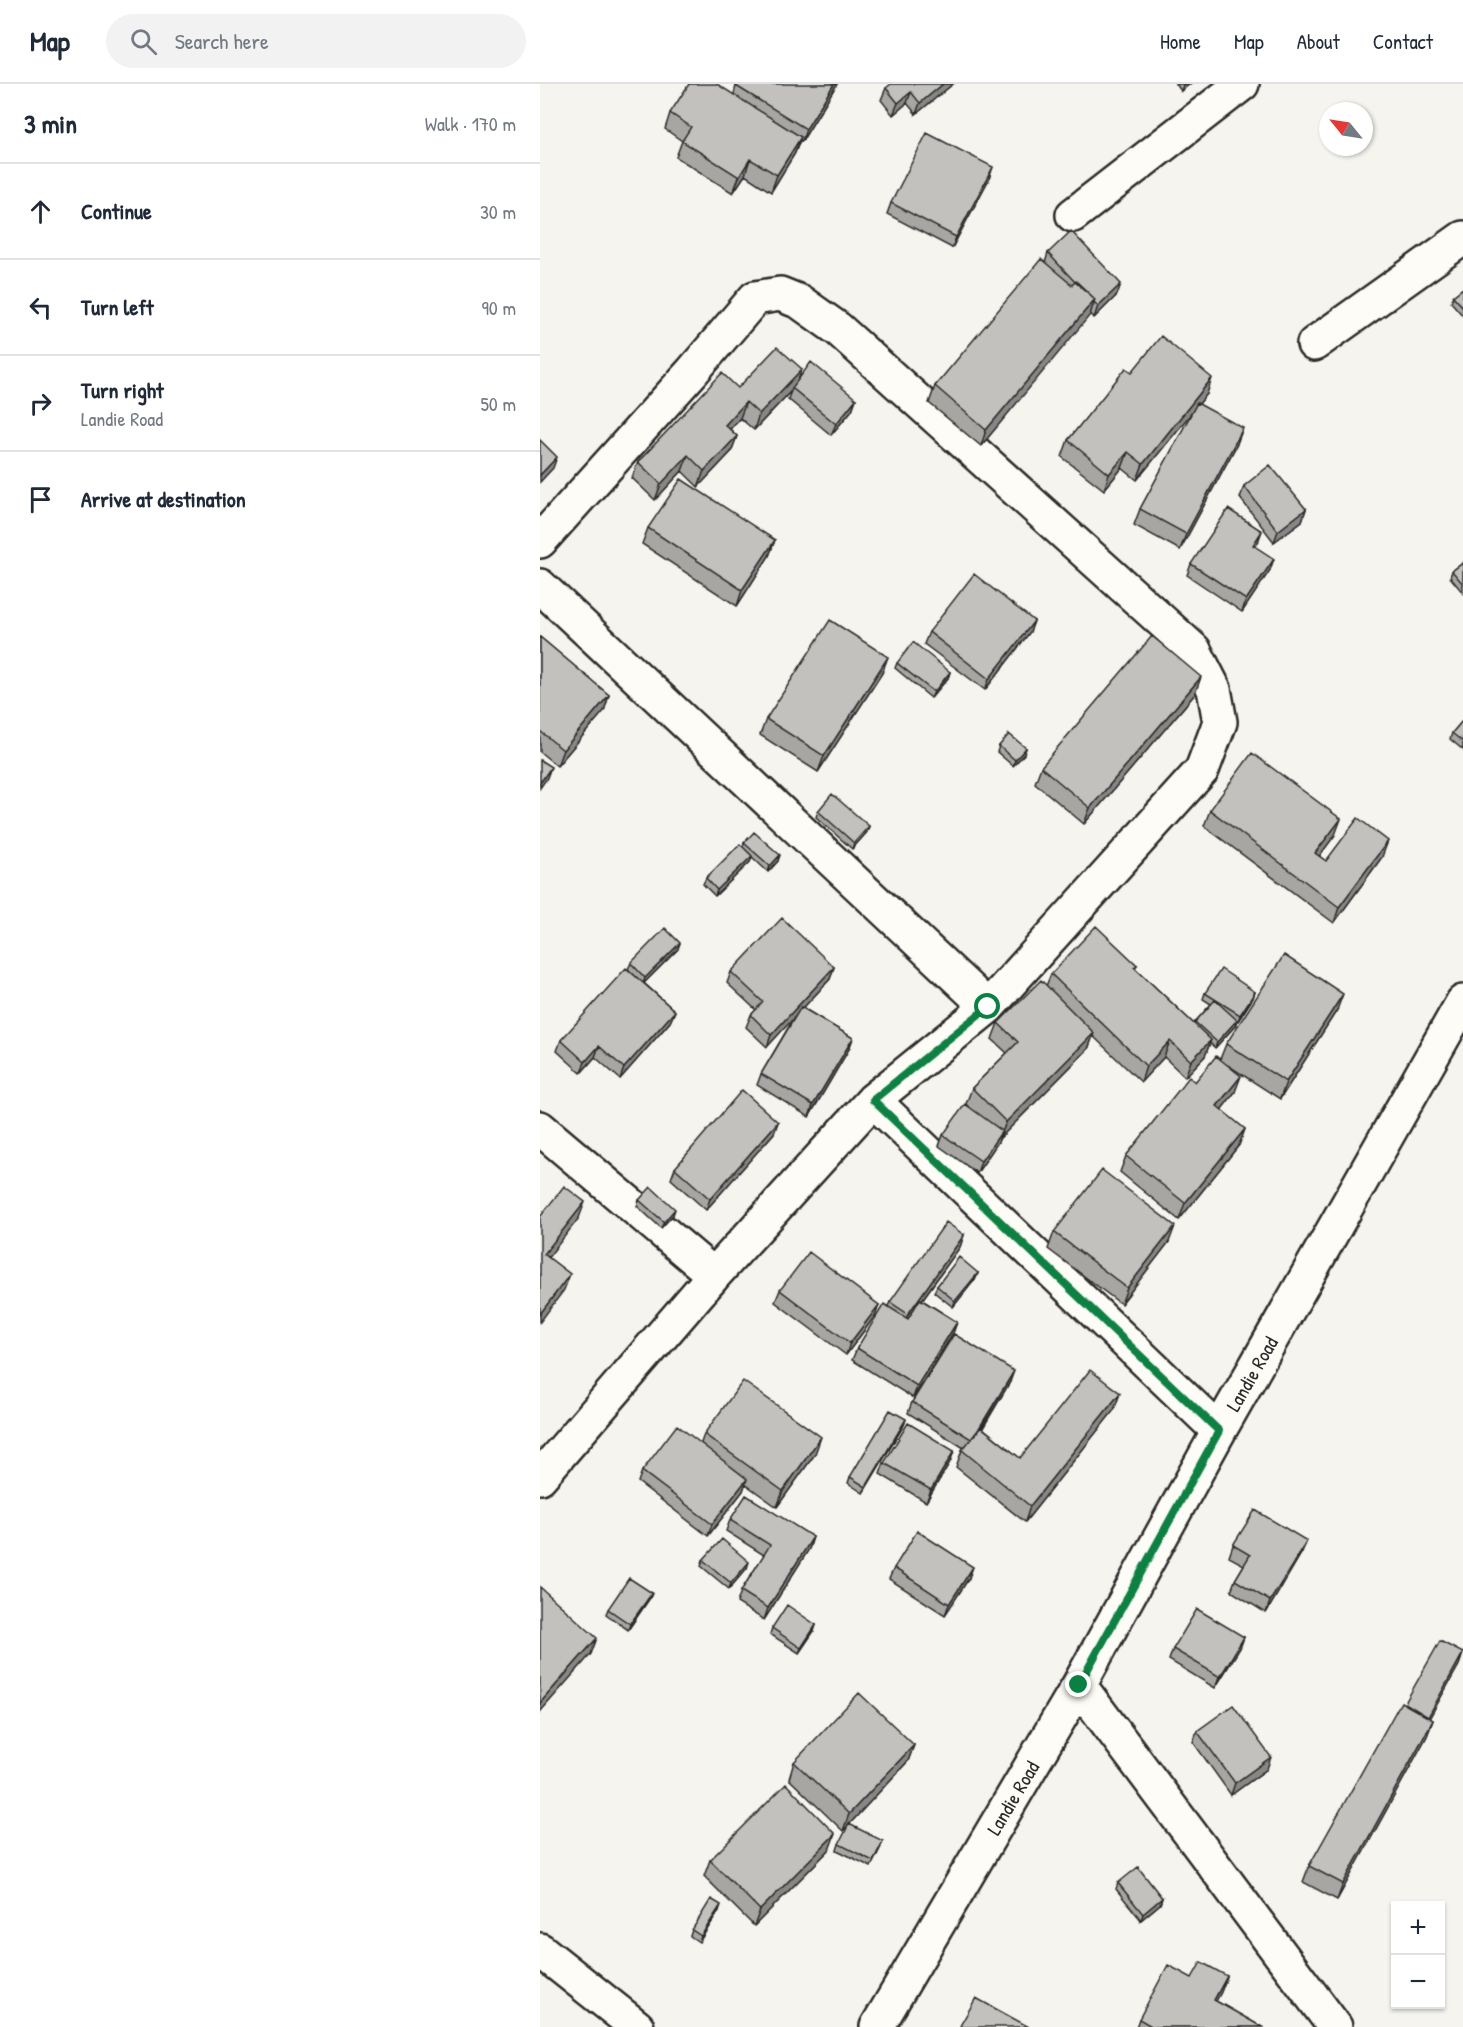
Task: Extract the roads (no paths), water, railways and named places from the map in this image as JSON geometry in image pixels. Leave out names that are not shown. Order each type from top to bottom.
[{"type":"street","points":[[1073,215],[1242,84]]},
{"type":"street","points":[[1314,344],[1463,238]]},
{"type":"street","points":[[540,541],[692,372],[755,298],[780,294],[800,302],[838,329],[1194,650],[1215,689],[1220,722],[1202,770],[988,1007],[873,1100],[714,1275],[540,1477]]},
{"type":"street","points":[[540,586],[988,1007]]},
{"type":"street","name":"Landie Road","points":[[877,2027],[1079,1685],[1219,1431],[1463,1002]]},
{"type":"street","points":[[873,1100],[1219,1431]]},
{"type":"street","points":[[540,1128],[714,1275]]},
{"type":"street","points":[[1079,1685],[1335,2027]]},
{"type":"street","points":[[540,1950],[638,2027]]}]
